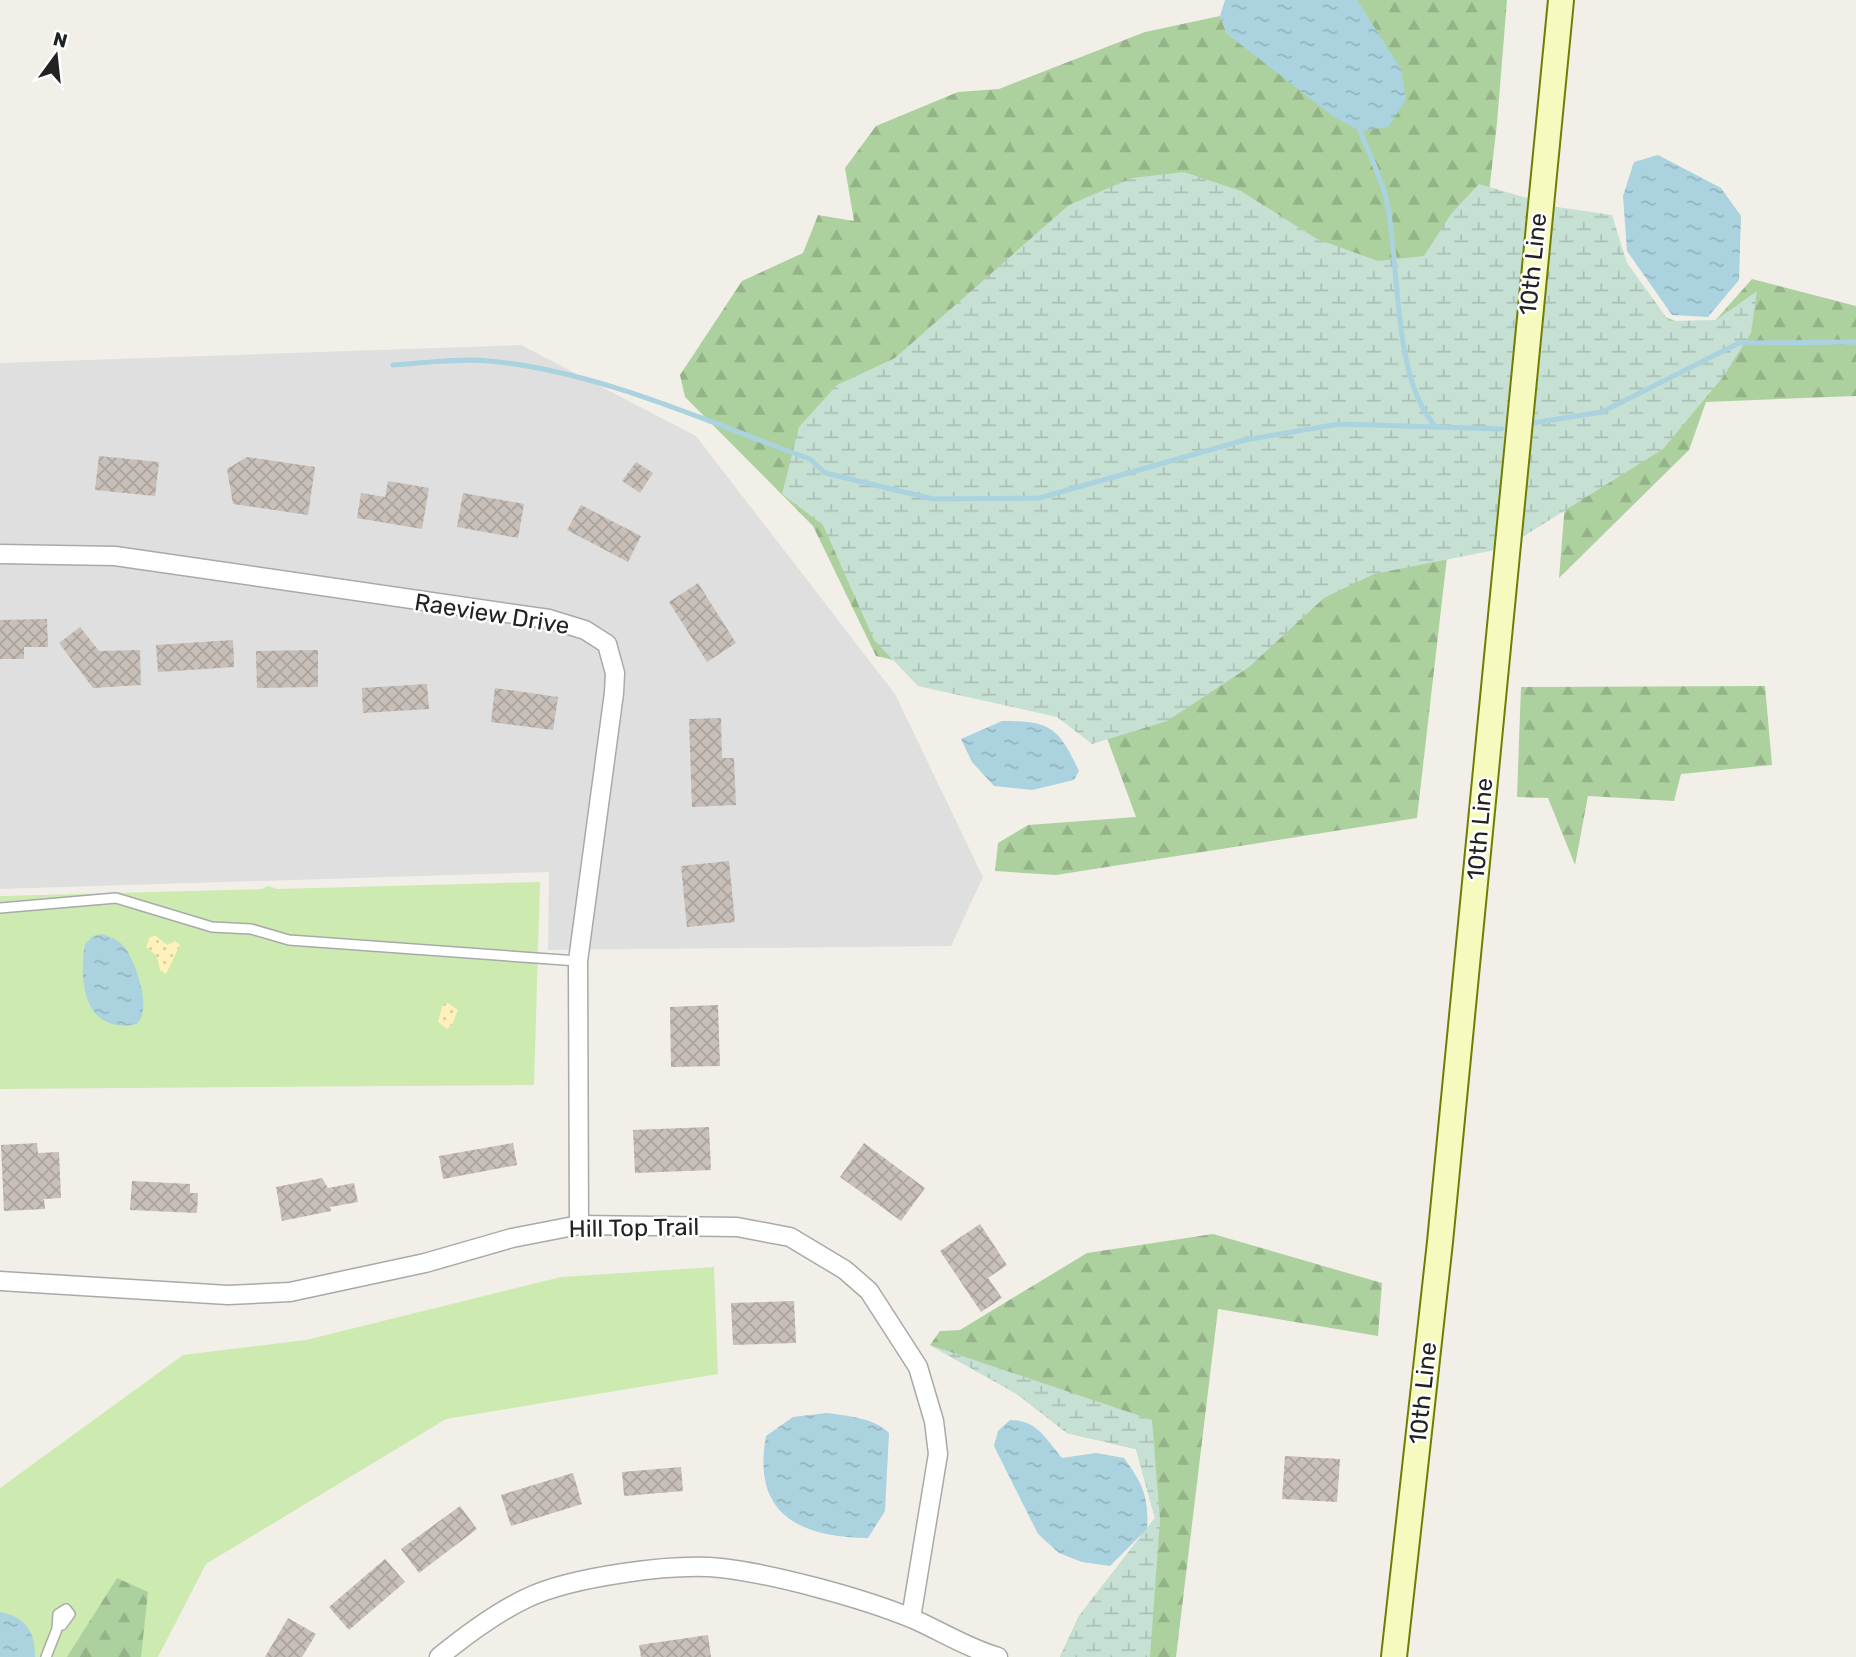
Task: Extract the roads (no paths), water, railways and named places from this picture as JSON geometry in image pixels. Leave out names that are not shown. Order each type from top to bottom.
[{"type":"main road","name":"10th Line","points":[[1394,1657],[1443,1215],[1561,0]]},
{"type":"street","name":"Raeview Drive","points":[[0,554],[115,556],[549,619],[585,630],[607,644],[615,673],[614,693],[578,961],[579,1226]]},
{"type":"street","name":"Hill Top Trail","points":[[0,1281],[228,1295],[289,1292],[413,1266],[512,1238],[579,1226],[737,1227],[790,1237],[845,1270],[869,1291],[918,1367],[934,1422],[938,1454],[911,1618]]},
{"type":"street","points":[[439,1657],[473,1629],[529,1597],[578,1582],[682,1568],[721,1568],[839,1595],[911,1618],[968,1648],[998,1657]]},
{"type":"lane","points":[[0,908],[116,898],[212,927],[250,929],[289,940],[578,961]]},
{"type":"lane","points":[[46,1657],[57,1629],[58,1614],[66,1609],[70,1614],[62,1625]]},
{"type":"water","points":[[1225,0],[1357,0],[1401,69],[1406,100],[1388,127],[1360,131],[1334,117],[1227,34],[1220,16]]},
{"type":"water","points":[[1658,155],[1721,188],[1741,216],[1739,280],[1708,317],[1672,315],[1627,251],[1623,196],[1634,162]]},
{"type":"water","points":[[1002,721],[1032,723],[1051,730],[1065,745],[1079,771],[1074,780],[1032,790],[994,786],[972,762],[961,739]]},
{"type":"water","points":[[102,934],[126,949],[134,966],[143,998],[141,1017],[137,1024],[106,1022],[96,1014],[89,1003],[83,974],[85,944],[93,936]]},
{"type":"water","points":[[827,1413],[868,1421],[889,1433],[885,1511],[868,1538],[820,1532],[801,1526],[785,1516],[773,1502],[766,1484],[763,1462],[766,1436],[793,1417]]},
{"type":"water","points":[[1010,1420],[1034,1427],[1062,1458],[1096,1453],[1124,1458],[1131,1467],[1146,1499],[1147,1529],[1110,1566],[1082,1562],[1059,1553],[1038,1534],[994,1446],[998,1431]]},
{"type":"water","points":[[0,1612],[9,1614],[27,1627],[33,1640],[35,1657],[0,1657]]},
{"type":"waterway","points":[[1360,131],[1379,175],[1387,202],[1400,321],[1412,381],[1422,406],[1436,427]]},
{"type":"waterway","points":[[1533,423],[1602,412],[1739,343],[1856,342]]},
{"type":"waterway","points":[[393,365],[477,360],[571,375],[652,400],[810,459],[825,473],[933,499],[1039,498],[1245,440],[1339,424],[1502,429]]}]
